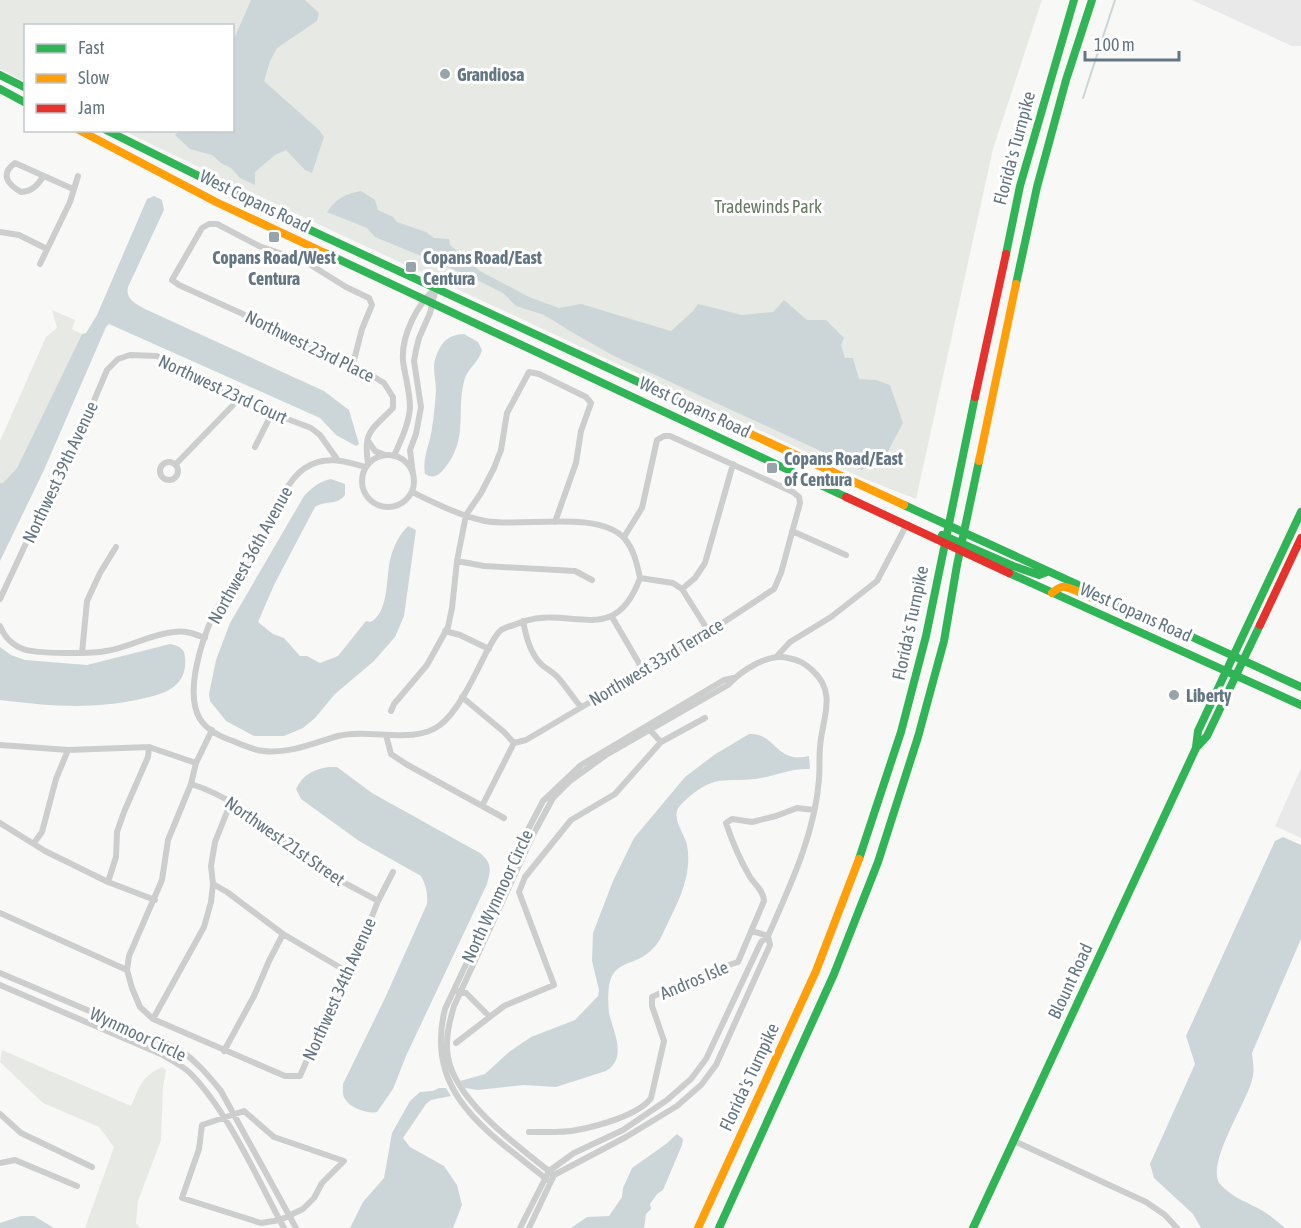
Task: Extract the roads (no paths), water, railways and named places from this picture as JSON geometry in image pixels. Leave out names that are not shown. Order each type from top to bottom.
[{"type":"main road","name":"Florida's Turnpike","points":[[698,1228],[816,971],[860,858],[901,732],[926,636],[1020,186],[1074,0]]},
{"type":"main road","name":"Florida's Turnpike","points":[[719,1228],[834,974],[878,862],[918,737],[941,652],[957,565],[1037,188],[1066,80],[1092,0]]},
{"type":"main road","points":[[0,75],[24,87]]},
{"type":"main road","points":[[0,89],[24,101]]},
{"type":"main road","name":"West Copans Road","points":[[83,132],[267,225],[1052,593],[1301,705]]},
{"type":"main road","name":"West Copans Road","points":[[110,132],[273,212],[764,441],[1301,687]]},
{"type":"main road","points":[[267,225],[273,212]]},
{"type":"main road","points":[[757,454],[764,441]]},
{"type":"main road","name":"Blount Road","points":[[1196,748],[1198,731],[1301,512]]},
{"type":"main road","points":[[907,524],[927,528],[1039,575],[1047,572]]},
{"type":"main road","name":"Blount Road","points":[[974,1228],[1196,748],[1207,736],[1301,538]]},
{"type":"main road","points":[[1052,593],[1064,586],[1096,601],[1114,602]]},
{"type":"street","points":[[43,177],[29,192],[21,192],[8,181],[5,174],[7,169],[15,163],[73,189]]},
{"type":"street","points":[[40,264],[70,202],[78,176]]},
{"type":"street","name":"Northwest 23rd Place","points":[[353,364],[362,329],[372,305],[369,298],[306,262],[260,246],[217,224],[209,224],[202,228],[172,280],[353,364],[384,383],[393,397],[393,408],[374,424],[367,441]]},
{"type":"street","points":[[0,232],[19,235],[47,249]]},
{"type":"street","points":[[394,456],[404,434],[410,407],[403,349],[424,298],[436,288]]},
{"type":"street","points":[[367,441],[367,465],[361,481],[363,489],[372,502],[379,506],[395,507],[402,504],[412,492],[413,474],[410,450],[421,407],[414,361],[436,288]]},
{"type":"street","points":[[403,349],[416,350]]},
{"type":"street","name":"Northwest 23rd Court","points":[[130,355],[157,356],[200,382],[238,400],[311,428],[320,435],[337,459]]},
{"type":"street","name":"Northwest 39th Avenue","points":[[0,599],[74,448],[107,369],[118,359],[130,355]]},
{"type":"street","points":[[391,711],[394,704],[427,665],[445,631],[452,608],[456,561],[466,515],[494,468],[501,450],[507,413],[529,372],[539,374],[586,397],[591,402],[581,430],[576,463],[555,522]]},
{"type":"street","points":[[176,464],[238,400]]},
{"type":"street","points":[[255,447],[272,413]]},
{"type":"street","points":[[408,419],[418,422]]},
{"type":"street","points":[[624,537],[642,508],[657,440],[670,436],[733,464],[705,562],[695,578],[682,589]]},
{"type":"street","points":[[367,441],[375,451],[403,459],[413,474]]},
{"type":"street","points":[[367,465],[373,459],[386,455]]},
{"type":"street","points":[[337,459],[367,465]]},
{"type":"street","name":"Northwest 36th Avenue","points":[[212,730],[200,718],[194,696],[196,669],[214,614],[292,480],[305,468],[337,459]]},
{"type":"street","name":"Northwest 33rd Terrace","points":[[514,743],[526,740],[709,632],[774,590],[781,573],[800,503],[799,497],[733,464]]},
{"type":"street","points":[[283,934],[268,961],[254,996],[224,1051],[153,1019],[140,1007],[127,970],[129,956],[162,880],[168,840],[191,784],[196,763],[212,730],[223,737],[262,751],[281,751],[362,732],[386,735],[433,730],[443,724],[462,697],[501,630],[523,621],[547,617],[597,620],[612,617],[626,606],[640,578],[633,554],[624,537],[610,529],[595,524],[555,522],[515,524],[486,521],[412,492]]},
{"type":"street","name":"North Wynmoor Circle","points":[[547,1180],[471,1116],[448,1082],[441,1053],[441,1027],[445,1009],[457,991],[506,896],[534,833],[554,798],[570,781],[724,680],[734,678],[764,660],[778,655],[790,642],[831,617],[877,581],[907,524]]},
{"type":"street","points":[[792,531],[846,555]]},
{"type":"street","points":[[82,653],[87,601],[116,547]]},
{"type":"street","points":[[456,561],[484,566],[575,571],[592,580]]},
{"type":"street","points":[[640,578],[673,583],[682,589],[709,632]]},
{"type":"street","points":[[612,617],[643,670]]},
{"type":"street","points":[[523,621],[527,639],[534,654],[541,664],[561,681],[581,707]]},
{"type":"street","points":[[0,626],[3,634],[23,649],[82,653],[108,651],[174,631],[189,632],[205,638]]},
{"type":"street","points":[[445,631],[460,635],[489,649]]},
{"type":"street","points":[[624,1134],[691,1079],[706,1059],[761,942],[768,936],[795,874],[814,810],[819,780],[820,746],[828,698],[821,678],[815,672],[801,661],[778,655]]},
{"type":"street","points":[[462,697],[514,743],[482,806]]},
{"type":"street","points":[[456,1043],[504,1006],[554,985],[519,892],[525,877],[571,820],[615,794],[661,742],[705,718]]},
{"type":"street","points":[[648,728],[661,742]]},
{"type":"street","name":"North Wynmoor Circle","points":[[551,1173],[486,1118],[466,1095],[456,1079],[448,1058],[447,1030],[457,991],[500,892],[507,870],[543,801],[565,778],[602,750],[648,728]]},
{"type":"street","points":[[386,735],[391,754],[405,765],[504,818]]},
{"type":"street","points":[[0,745],[68,750],[149,747],[196,763]]},
{"type":"street","points":[[108,882],[116,857],[117,832],[148,757],[149,747]]},
{"type":"street","points":[[34,843],[42,832],[56,779],[68,750]]},
{"type":"street","name":"Northwest 21st Street","points":[[191,784],[208,789],[257,817],[330,875],[378,901]]},
{"type":"street","points":[[153,1019],[204,927],[211,902],[213,885],[211,866],[215,842],[231,802]]},
{"type":"street","name":"Andros Isle","points":[[529,1132],[576,1131],[618,1118],[646,1106],[651,1098],[664,1041],[652,1006],[652,997],[704,973],[738,962],[764,901],[764,896],[746,868],[726,823],[732,819],[752,822],[797,808],[814,810]]},
{"type":"street","points":[[0,823],[45,851],[108,882],[154,900]]},
{"type":"street","points":[[507,870],[525,877]]},
{"type":"street","name":"Northwest 34th Avenue","points":[[224,1051],[285,1076],[300,1076],[393,872]]},
{"type":"street","points":[[213,885],[227,892],[283,934],[346,971]]},
{"type":"street","points":[[0,913],[127,970]]},
{"type":"street","points":[[752,931],[768,936]]},
{"type":"street","points":[[520,1228],[551,1173],[677,1106],[701,1085],[716,1065],[770,945],[768,936]]},
{"type":"street","name":"Wynmoor Circle","points":[[0,973],[179,1049],[206,1071],[220,1091],[296,1228]]},
{"type":"street","points":[[1,988],[7,976]]},
{"type":"street","name":"Wynmoor Circle","points":[[1,988],[163,1056],[188,1071],[224,1117],[284,1228]]},
{"type":"street","points":[[457,991],[466,993],[490,1017]]},
{"type":"street","points":[[244,1111],[274,1137],[344,1161],[321,1183],[314,1198],[303,1209],[280,1220],[261,1223],[182,1198],[199,1149],[202,1125],[224,1117],[244,1111]]},
{"type":"street","points":[[0,1114],[21,1133],[92,1167]]},
{"type":"street","points":[[618,1118],[624,1134]]},
{"type":"street","points":[[1014,1141],[1146,1202],[1166,1215],[1177,1228]]},
{"type":"street","points":[[0,1163],[15,1160],[77,1186]]},
{"type":"street","points":[[529,1228],[547,1180]]},
{"type":"waterway","points":[[1083,98],[1115,0]]},
{"type":"place","name":"Grandiosa","points":[[445,74]]},
{"type":"place","name":"Copans Road/West Centura","points":[[274,237]]},
{"type":"place","name":"Copans Road/East Centura","points":[[411,267]]},
{"type":"place","name":"Copans Road/East of Centura","points":[[772,468]]},
{"type":"place","name":"Liberty","points":[[1174,695]]},
{"type":"park label","name":"Tradewinds Park","points":[[768,206]]}]
